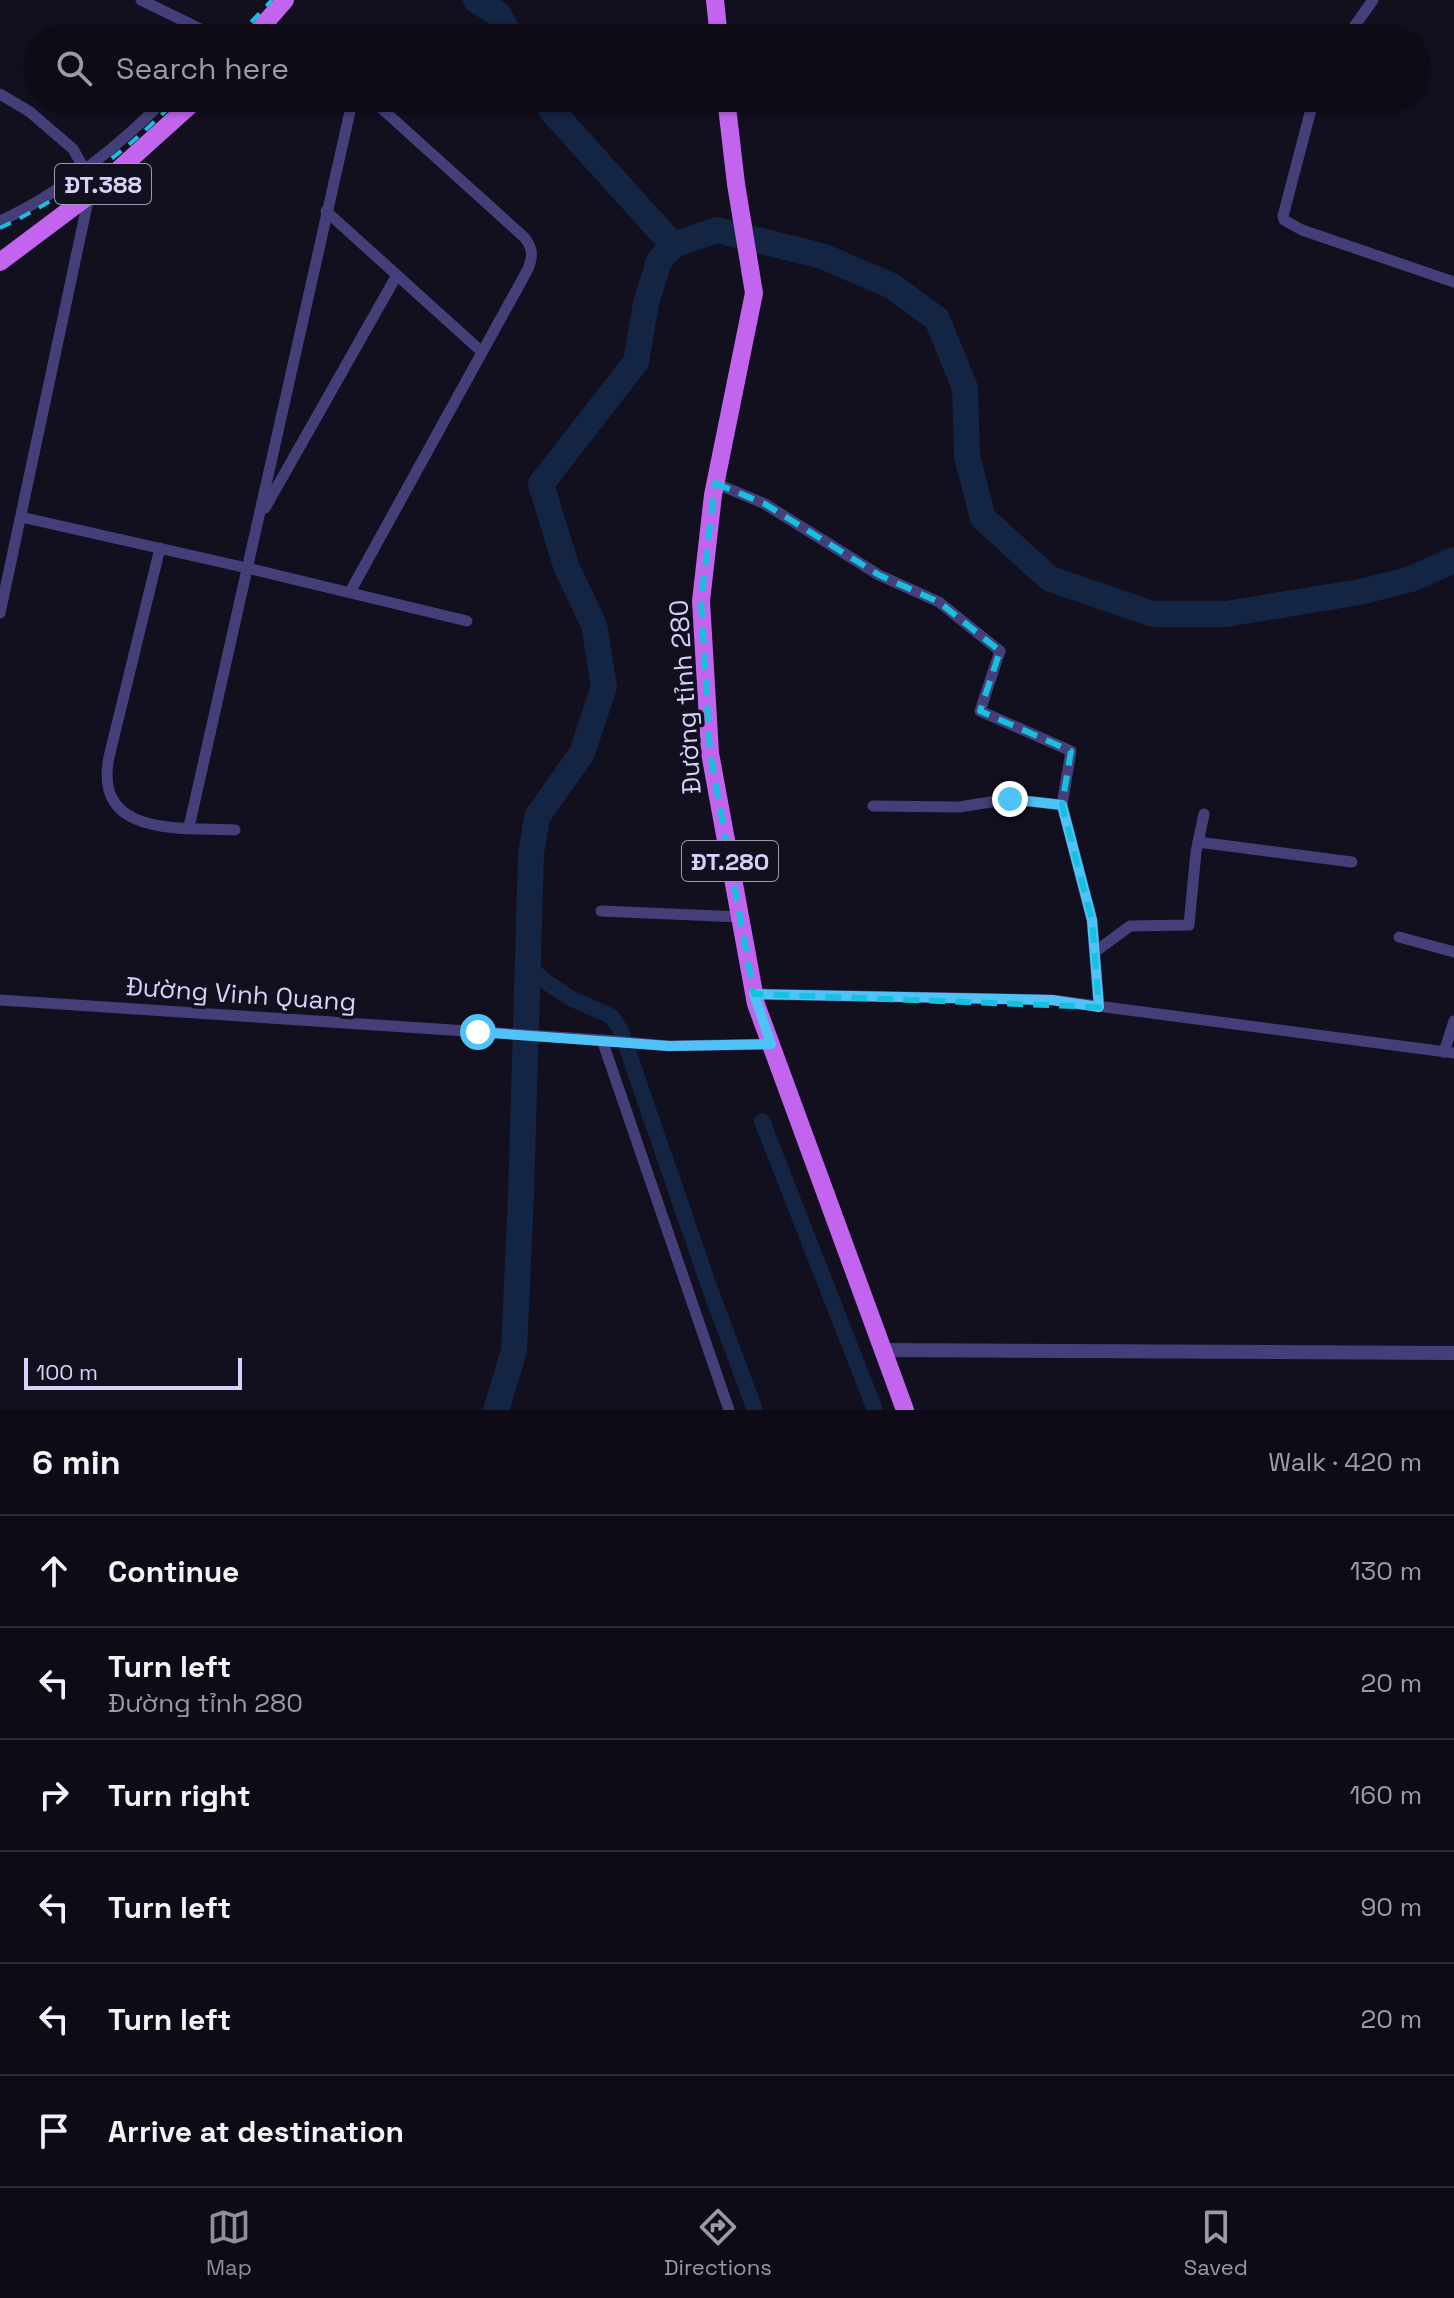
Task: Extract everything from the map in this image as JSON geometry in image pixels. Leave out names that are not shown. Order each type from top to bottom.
[{"type":"main road","points":[[264,24],[285,0]]},
{"type":"main road","points":[[713,2],[717,24]]},
{"type":"main road","name":"ĐT.388","points":[[0,262],[93,193],[183,112]]},
{"type":"main road","name":"Đường tỉnh 280","points":[[728,112],[753,291],[715,483],[701,601],[710,753],[754,994],[905,1410]]},
{"type":"street","points":[[141,0],[190,24]]},
{"type":"street","points":[[1356,24],[1373,0]]},
{"type":"street","points":[[0,94],[24,108]]},
{"type":"street","points":[[0,613],[93,193],[85,169],[73,149],[30,112]]},
{"type":"street","points":[[0,221],[28,207],[85,169],[152,112]]},
{"type":"street","points":[[189,827],[350,112]]},
{"type":"street","points":[[350,592],[531,260],[530,245],[508,222],[386,112]]},
{"type":"street","points":[[1310,112],[1284,220],[1302,230],[1454,282]]},
{"type":"street","points":[[326,211],[482,352]]},
{"type":"street","points":[[258,521],[397,275]]},
{"type":"street","points":[[715,483],[765,504],[879,575],[939,602],[1000,651],[980,711],[1071,751],[1062,805],[1092,920],[1099,1007]]},
{"type":"street","points":[[21,517],[467,621]]},
{"type":"street","points":[[160,548],[109,757],[106,785],[111,798],[126,816],[140,823],[235,830]]},
{"type":"street","points":[[873,806],[959,807],[1010,799],[1062,805]]},
{"type":"street","points":[[1096,951],[1130,926],[1189,925],[1204,814]]},
{"type":"street","points":[[1198,842],[1352,862]]},
{"type":"street","points":[[601,911],[740,917]]},
{"type":"street","points":[[1399,937],[1454,952]]},
{"type":"street","points":[[754,994],[1052,1000],[1449,1053],[1454,1021]]},
{"type":"street","name":"Đường Vinh Quang","points":[[0,1000],[669,1046],[771,1044]]},
{"type":"street","points":[[602,1040],[729,1410]]},
{"type":"street","points":[[882,1350],[1454,1353]]},
{"type":"highlighted area","points":[[715,483],[765,504],[879,575],[939,602],[1000,651],[980,711],[1071,751],[1062,805],[1092,920],[1099,1007],[754,994],[710,753],[701,601]]},
{"type":"waterway","points":[[476,0],[498,14],[504,24]]},
{"type":"waterway","points":[[553,112],[673,245]]},
{"type":"waterway","points":[[496,1410],[514,1351],[531,854],[537,817],[582,753],[604,687],[594,625],[566,566],[541,484],[636,362],[646,303],[659,261],[673,245],[717,230],[822,256],[892,286],[937,319],[965,388],[967,456],[983,518],[1050,579],[1153,614],[1226,614],[1360,592],[1411,579],[1454,560]]},
{"type":"waterway","points":[[528,966],[570,998],[611,1016],[621,1031],[755,1410]]},
{"type":"waterway","points":[[762,1121],[875,1410]]},
{"type":"railway","points":[[249,24],[272,0]]},
{"type":"railway","points":[[0,228],[49,202],[95,171],[165,112]]},
{"type":"route","points":[[478,1032],[669,1046],[771,1044],[754,994],[1052,1000],[1099,1007],[1092,920],[1062,805],[1010,799]]}]
